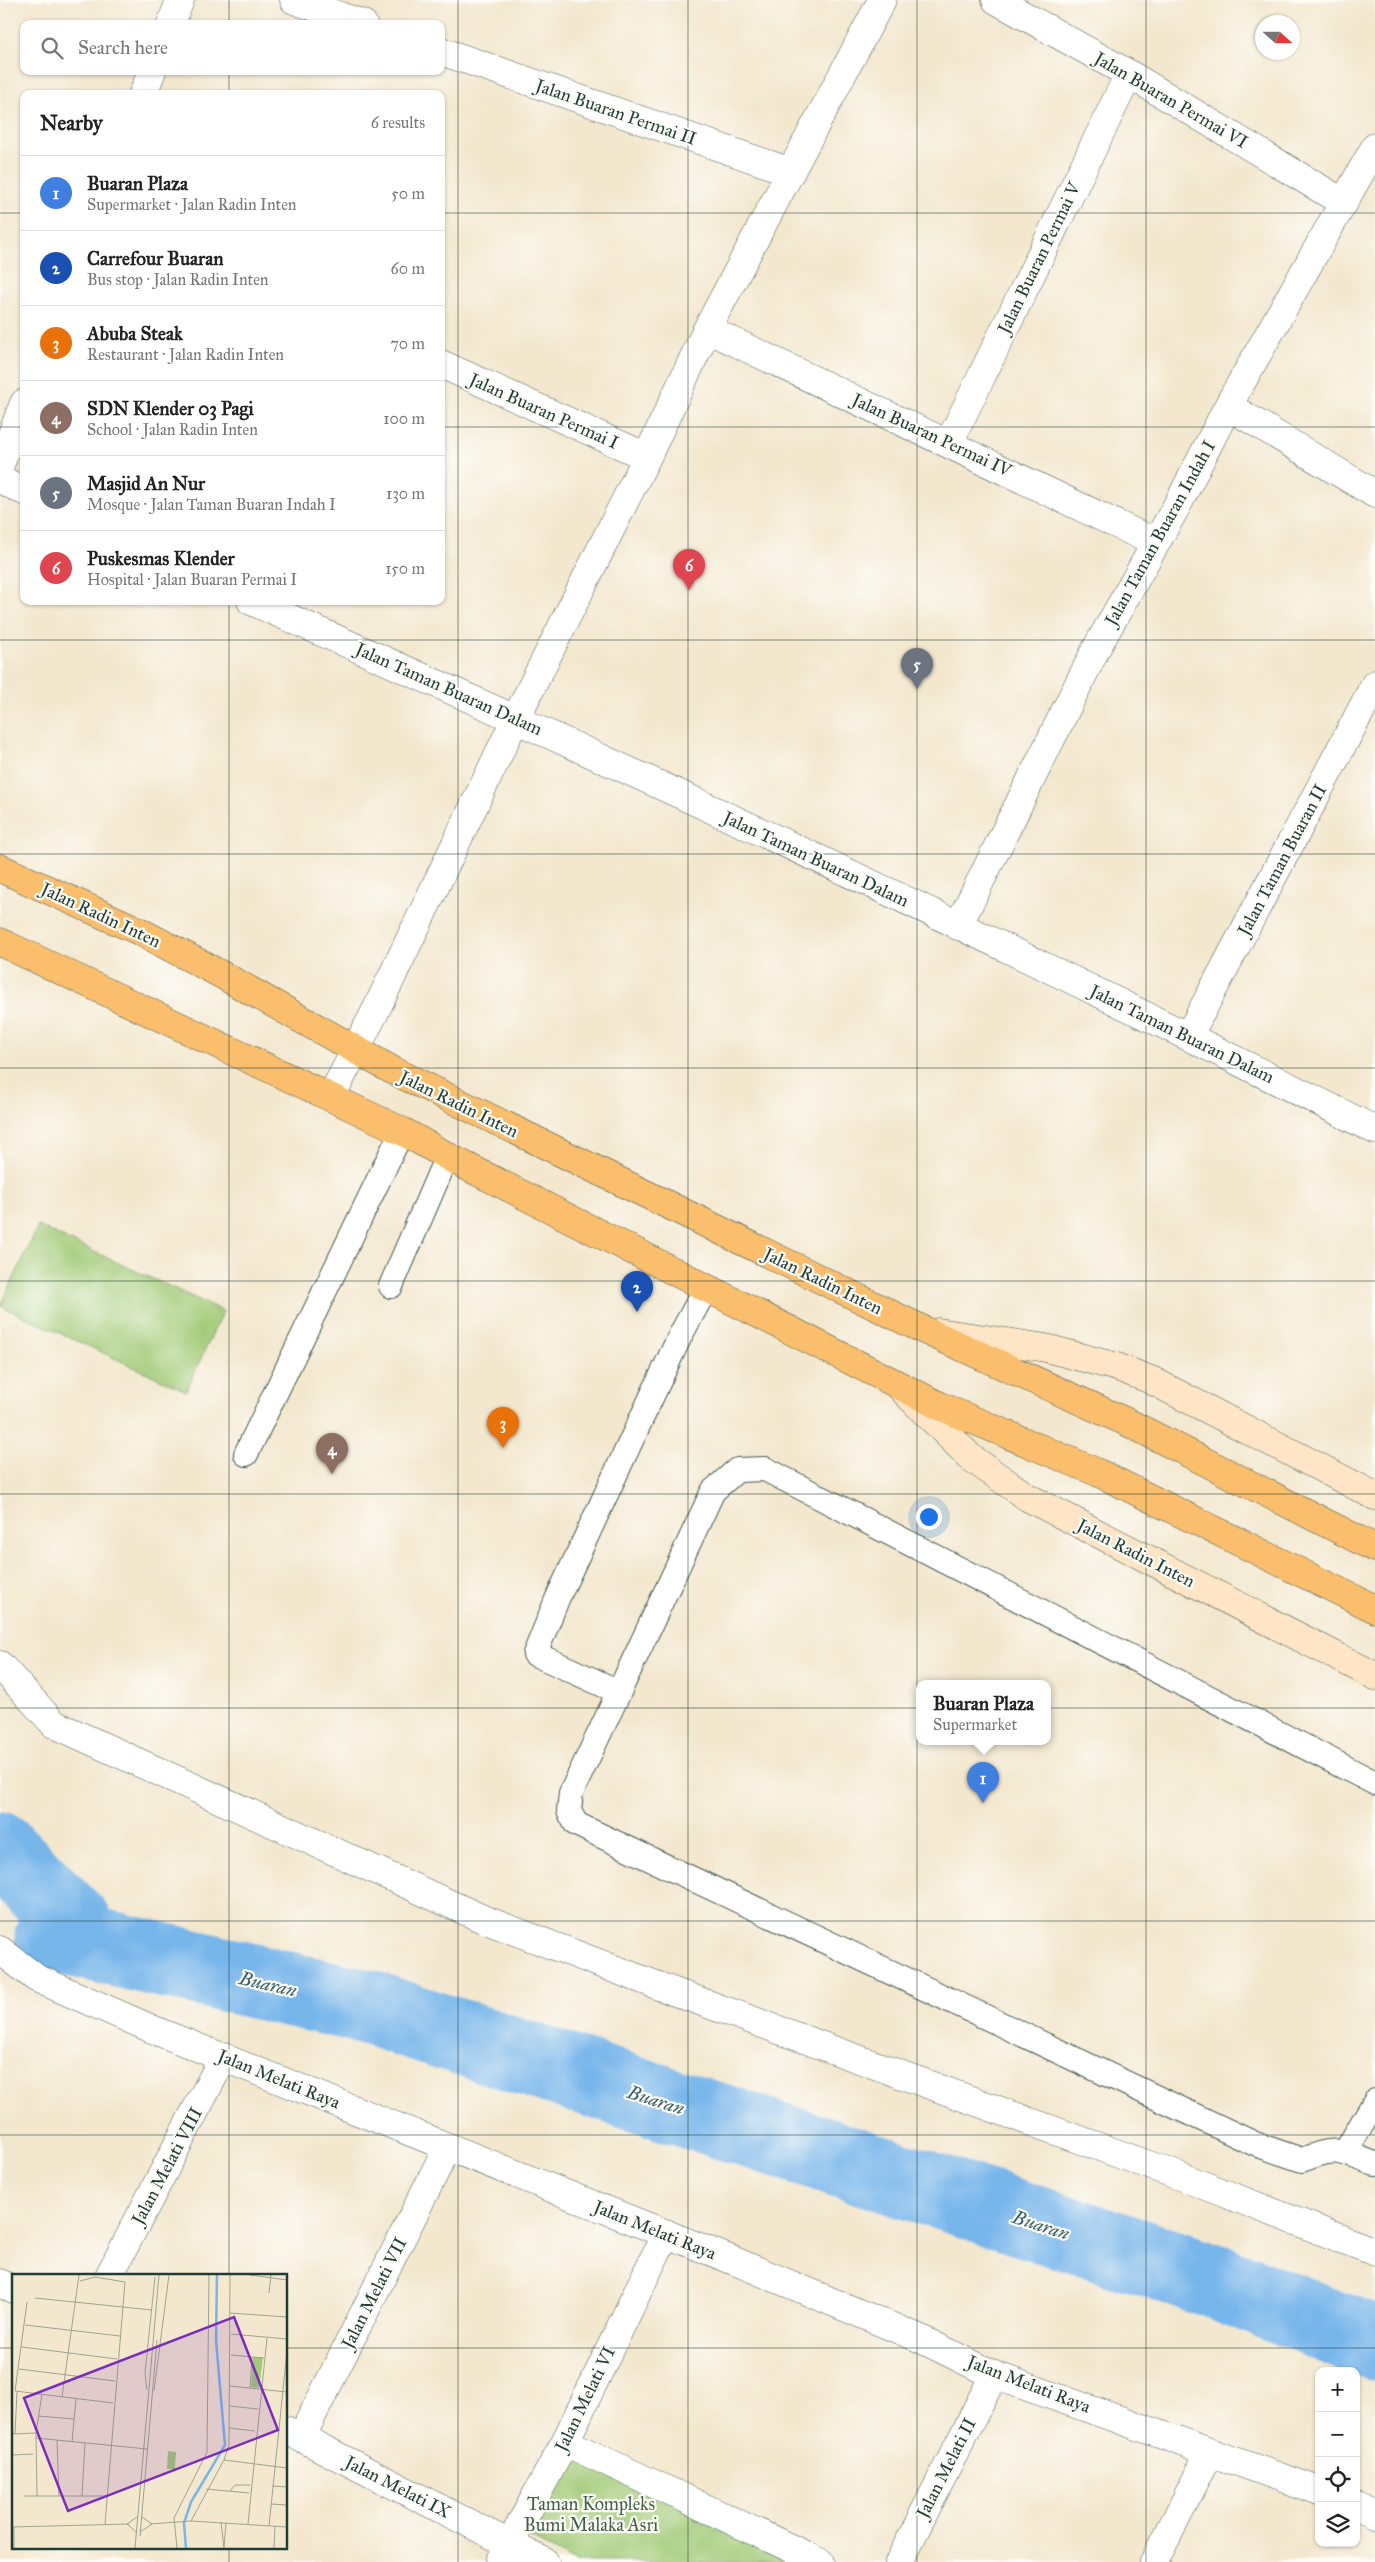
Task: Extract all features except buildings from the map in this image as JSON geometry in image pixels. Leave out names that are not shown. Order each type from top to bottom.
[{"type":"main road","name":"Jalan Radin Inten","points":[[0,868],[147,935],[224,976],[354,1050],[924,1330],[1129,1422],[1375,1548]]},
{"type":"main road","name":"Jalan Radin Inten","points":[[0,942],[402,1131],[447,1156],[940,1406],[1099,1472],[1375,1609]]},
{"type":"street","points":[[172,20],[180,0]]},
{"type":"street","points":[[294,0],[352,20]]},
{"type":"street","points":[[331,1097],[375,1012],[516,718],[647,457],[707,329],[882,0]]},
{"type":"street","name":"Jalan Buaran Permai VI","points":[[996,0],[1129,74],[1344,203]]},
{"type":"street","name":"Jalan Buaran Permai II","points":[[445,52],[790,172]]},
{"type":"street","name":"Jalan Buaran Permai V","points":[[948,443],[1129,74]]},
{"type":"street","points":[[145,90],[150,75]]},
{"type":"street","name":"Jalan Taman Buaran Indah I","points":[[958,926],[1096,649],[1156,543],[1228,406],[1375,147]]},
{"type":"street","name":"Jalan Buaran Permai IV","points":[[707,329],[1156,543]]},
{"type":"street","name":"Jalan Buaran Permai I","points":[[445,366],[647,457]]},
{"type":"street","points":[[1228,406],[1375,494]]},
{"type":"street","points":[[0,465],[20,413]]},
{"type":"street","points":[[0,480],[20,489]]},
{"type":"street","name":"Jalan Taman Buaran Dalam","points":[[260,605],[516,718],[958,926],[1188,1036],[1375,1130]]},
{"type":"street","name":"Jalan Taman Buaran II","points":[[1188,1036],[1375,684]]},
{"type":"street","name":"Jalan Radin Inten","points":[[924,1330],[1046,1348],[1117,1367],[1151,1380],[1375,1496]]},
{"type":"street","name":"Jalan Radin Inten","points":[[894,1381],[970,1457],[1027,1497],[1375,1676]]},
{"type":"street","points":[[0,1665],[54,1724],[483,1919],[690,1998],[1190,2180],[1375,2252]]},
{"type":"street","name":"Jalan Melati Raya","points":[[0,1950],[36,1978],[159,2032],[224,2056],[447,2148],[666,2233],[921,2339],[994,2375],[1315,2490]]},
{"type":"street","name":"Jalan Melati VIII","points":[[110,2274],[224,2056]]},
{"type":"street","name":"Jalan Melati VII","points":[[294,2434],[447,2148]]},
{"type":"street","name":"Jalan Melati VI","points":[[505,2553],[565,2442],[666,2233]]},
{"type":"street","points":[[0,2283],[12,2289]]},
{"type":"street","name":"Jalan Melati II","points":[[899,2562],[994,2375]]},
{"type":"street","name":"Jalan Melati IX","points":[[294,2434],[505,2553],[545,2562]]},
{"type":"street","points":[[565,2442],[820,2562]]},
{"type":"street","points":[[1154,2562],[1210,2452]]},
{"type":"street","points":[[1360,2508],[1375,2514]]},
{"type":"lane","points":[[246,1454],[402,1131]]},
{"type":"lane","points":[[391,1286],[447,1156]]},
{"type":"lane","points":[[619,1692],[535,1654],[558,1597],[666,1366],[706,1288]]},
{"type":"lane","points":[[1375,1783],[765,1469],[737,1470],[712,1491],[571,1793],[569,1811],[576,1824],[1255,2144],[1302,2160],[1322,2152],[1346,2151],[1375,2164]]},
{"type":"lane","points":[[1346,2151],[1375,2101]]},
{"type":"green space","points":[[38,1226],[223,1311],[186,1391],[1,1306]]},
{"type":"green space","name":"Taman Kompleks Bumi Malaka Asri","points":[[569,2450],[804,2562],[575,2562],[527,2536]]},
{"type":"waterway","name":"Buaran","points":[[0,1849],[76,1925],[52,1935],[367,2007],[1206,2278],[1375,2344]]},
{"type":"place","name":"Puskesmas Klender","points":[[689,590]]},
{"type":"place","name":"Masjid An Nur","points":[[917,689]]},
{"type":"place","name":"Carrefour Buaran","points":[[637,1312]]},
{"type":"place","name":"Abuba Steak","points":[[503,1448]]},
{"type":"place","name":"SDN Klender 03 Pagi","points":[[332,1474]]},
{"type":"place","name":"Buaran Plaza","points":[[983,1803]]}]
